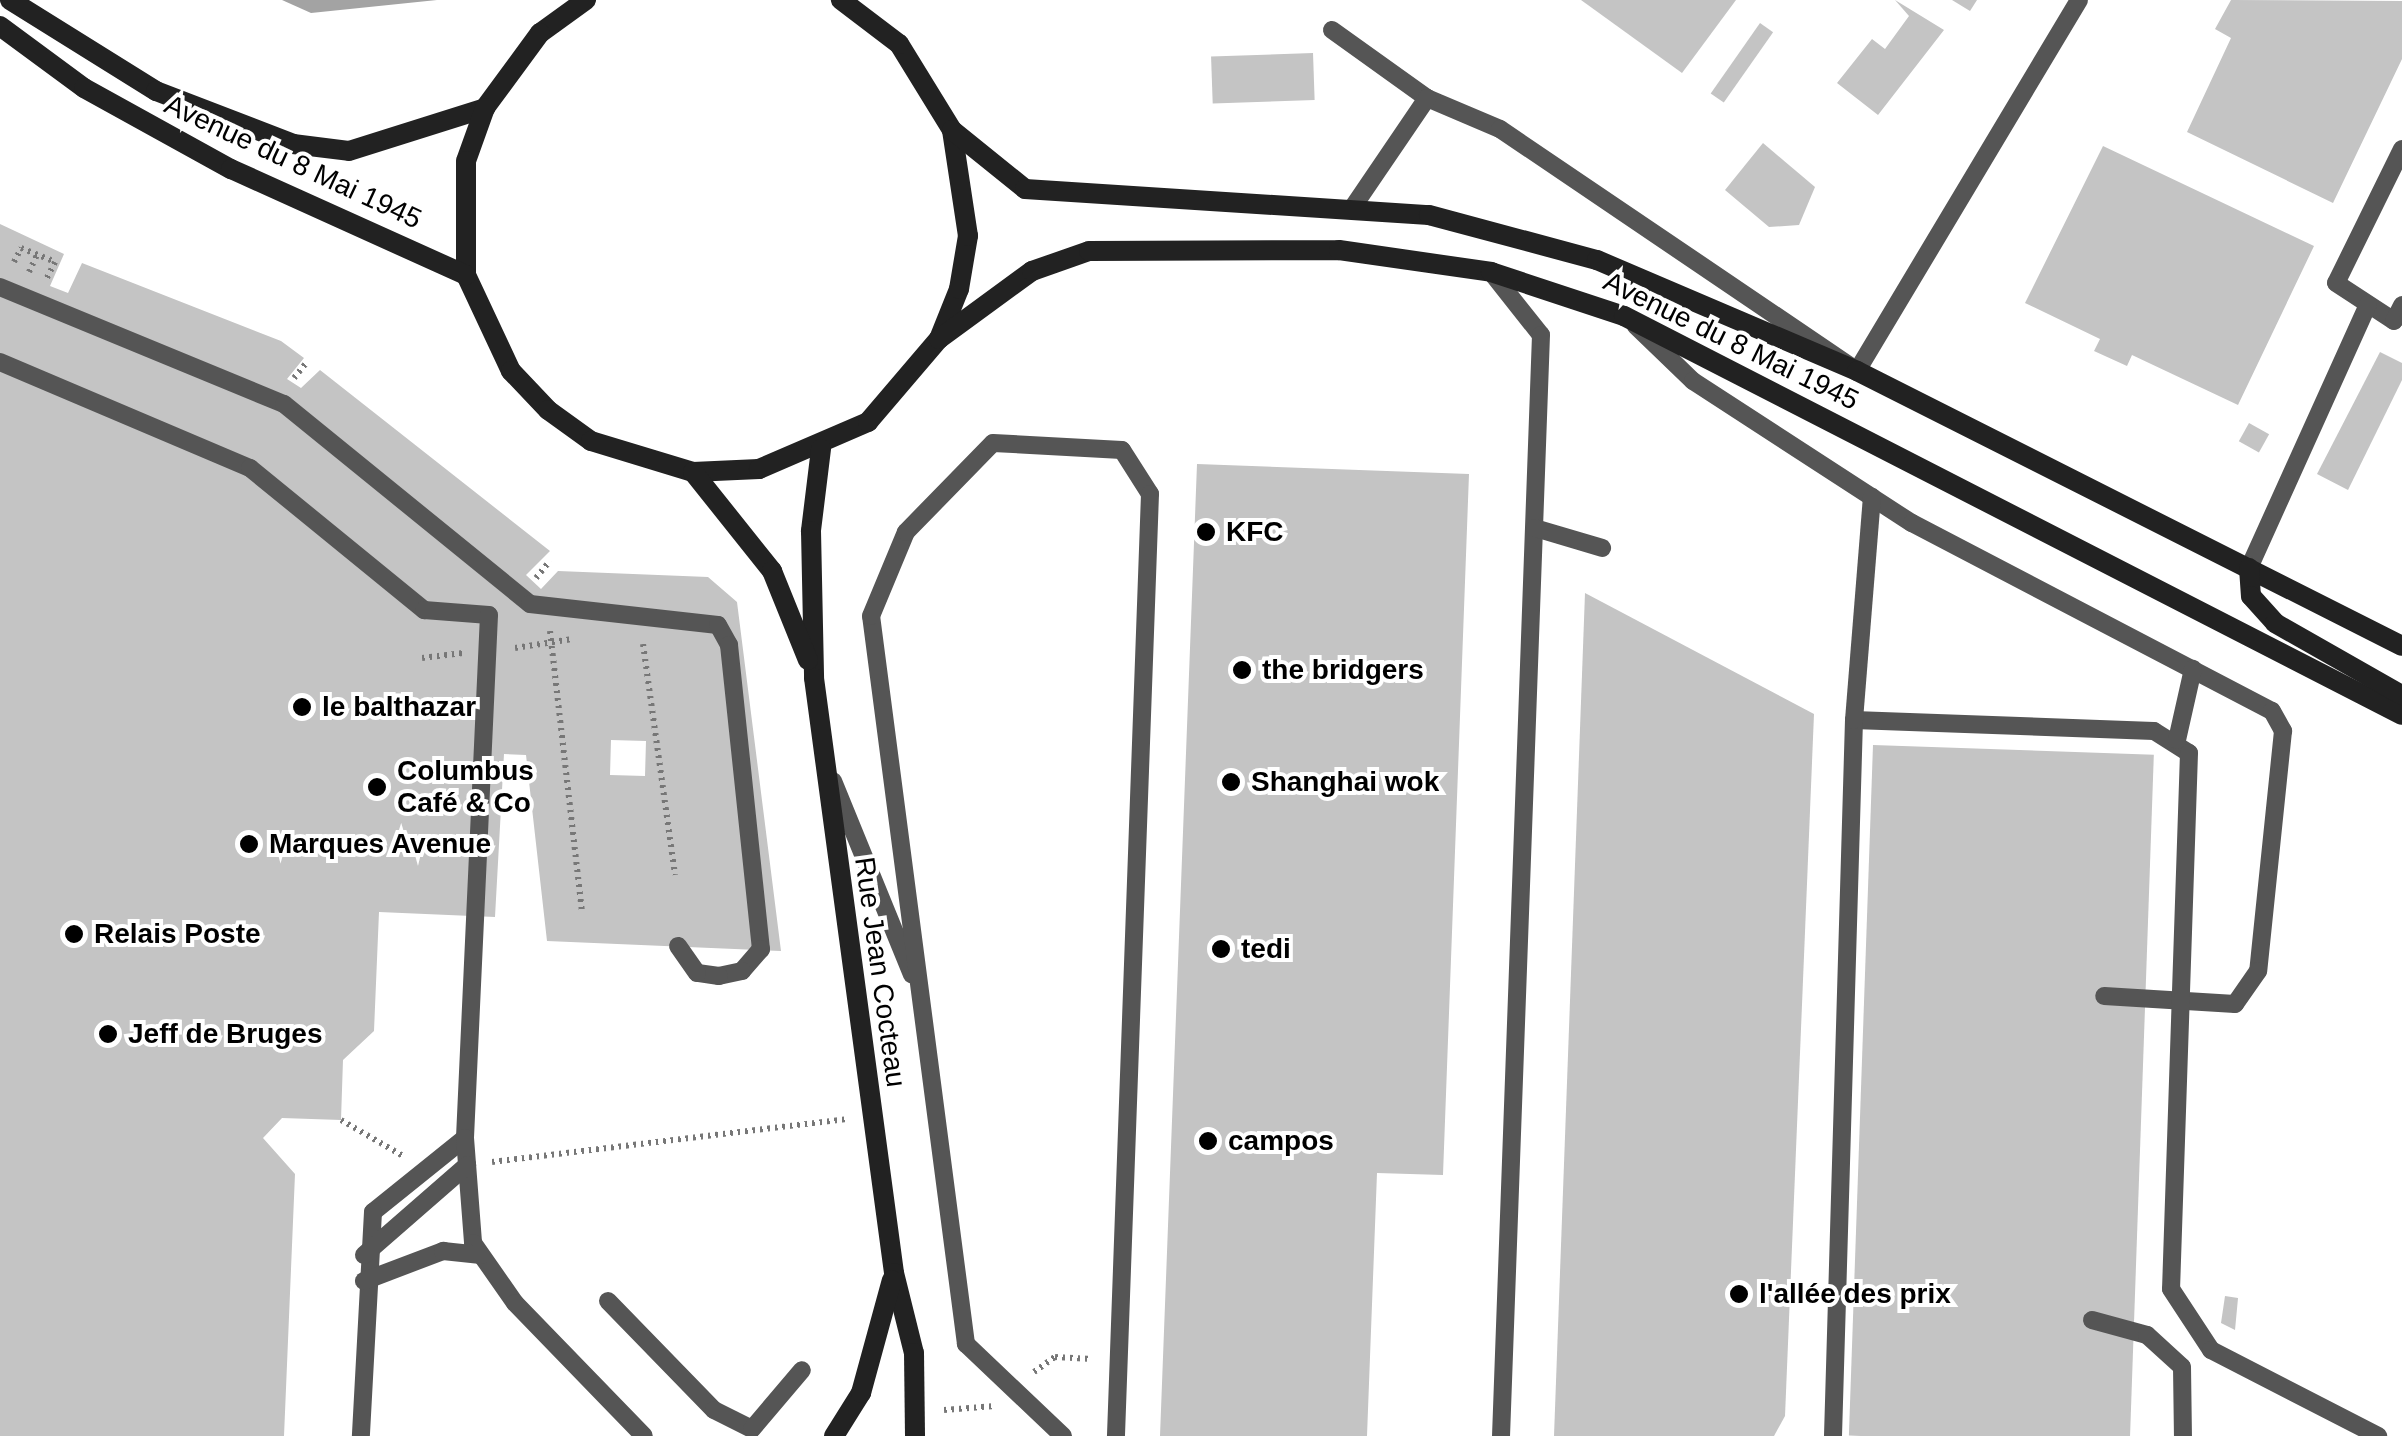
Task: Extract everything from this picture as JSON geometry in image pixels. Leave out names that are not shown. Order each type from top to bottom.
[{"type":"main road","name":"Avenue du 8 Mai 1945","points":[[10,0],[156,91],[292,144],[349,152],[486,108]]},
{"type":"main road","name":"Avenue du 8 Mai 1945","points":[[586,0],[540,34],[486,108],[462,199],[466,274],[493,340],[548,410],[591,441],[693,472],[759,469],[822,450],[868,422],[938,340],[1032,271],[1089,251],[1339,250],[1491,272],[1624,316],[2402,714]]},
{"type":"main road","name":"Avenue du 8 Mai 1945","points":[[841,0],[898,44],[952,130],[1025,189],[1202,207],[1353,207],[1512,233],[1597,260],[1856,372],[2402,646]]},
{"type":"main road","name":"Avenue du 8 Mai 1945","points":[[0,26],[186,145],[466,274]]},
{"type":"main road","name":"Avenue du 8 Mai 1945","points":[[938,340],[968,236],[952,130]]},
{"type":"main road","name":"Rue Jean Cocteau","points":[[822,450],[811,532],[814,678],[894,1273],[914,1353],[915,1436]]},
{"type":"main road","name":"Rue Jean Cocteau","points":[[693,472],[772,571],[814,678]]},
{"type":"main road","points":[[2249,568],[2252,596],[2275,623],[2402,695]]},
{"type":"main road","name":"Rue Jean Cocteau","points":[[834,1436],[861,1394],[894,1273]]},
{"type":"lane","points":[[1332,30],[1428,98],[1500,129],[1856,372],[2079,0]]},
{"type":"lane","points":[[1353,207],[1428,98]]},
{"type":"lane","points":[[2402,148],[2336,283],[2394,321],[2402,305]]},
{"type":"lane","points":[[1491,272],[1541,335],[1501,1436]]},
{"type":"lane","points":[[0,287],[284,404],[519,589],[556,613],[698,616],[718,625],[729,645],[761,949],[742,970],[719,976],[698,973],[678,946]]},
{"type":"lane","points":[[2249,568],[2368,305]]},
{"type":"lane","points":[[1624,316],[1692,382],[1872,497],[2272,711],[2284,730],[2258,971],[2234,1004],[2104,996]]},
{"type":"lane","points":[[0,362],[250,468],[424,610],[454,619],[489,615],[519,589]]},
{"type":"lane","points":[[1062,1436],[1011,1395],[966,1344],[872,600],[906,532],[980,450],[1122,450],[1150,494],[1116,1436]]},
{"type":"lane","points":[[1833,1436],[1854,720],[1872,497]]},
{"type":"lane","points":[[1534,528],[1602,548]]},
{"type":"lane","points":[[489,615],[493,651],[465,1138],[481,1254],[644,1436]]},
{"type":"lane","points":[[2177,740],[2193,669]]},
{"type":"lane","points":[[1854,720],[2177,740],[2189,753],[2172,1289],[2211,1350],[2378,1436]]},
{"type":"lane","points":[[822,755],[922,998]]},
{"type":"lane","points":[[362,1436],[364,1255],[373,1212],[465,1138]]},
{"type":"lane","points":[[364,1255],[467,1165]]},
{"type":"lane","points":[[364,1282],[443,1251],[481,1254]]},
{"type":"lane","points":[[608,1302],[714,1410],[752,1429],[802,1370]]},
{"type":"lane","points":[[2092,1320],[2146,1334],[2182,1368],[2183,1436]]},
{"type":"path","points":[[13,265],[22,248],[54,262],[45,281]]},
{"type":"path","points":[[0,271],[60,296]]},
{"type":"path","points":[[287,387],[308,361]]},
{"type":"path","points":[[519,589],[556,613],[551,642],[582,910]]},
{"type":"path","points":[[642,631],[675,875]]},
{"type":"path","points":[[422,658],[586,638]]},
{"type":"path","points":[[467,1165],[873,1117]]},
{"type":"path","points":[[340,1120],[426,1169]]},
{"type":"path","points":[[915,1409],[986,1411],[1055,1357],[1119,1360]]},
{"type":"shaded area","points":[[282,0],[437,0],[311,13]]},
{"type":"building","points":[[1581,0],[1736,0],[1682,73]]},
{"type":"building","points":[[1895,0],[1944,30],[1878,115],[1837,83],[1872,39],[1885,49],[1909,16]]},
{"type":"building","points":[[1952,0],[1977,0],[1970,11]]},
{"type":"building","points":[[2231,0],[2402,1],[2402,59],[2333,203],[2187,132],[2231,38],[2215,29]]},
{"type":"building","points":[[1760,23],[1773,32],[1724,103],[1711,93]]},
{"type":"building","points":[[1313,53],[1315,100],[1213,104],[1211,57]]},
{"type":"building","points":[[1763,143],[1815,187],[1799,225],[1769,227],[1725,190]]},
{"type":"building","points":[[2103,146],[2314,246],[2238,405],[2132,355],[2127,366],[2094,351],[2100,339],[2025,303]]},
{"type":"building","name":"Marques Avenue","points":[[0,224],[64,254],[50,286],[68,293],[82,263],[281,341],[304,358],[287,379],[301,388],[320,370],[550,551],[526,575],[541,589],[558,571],[708,577],[737,602],[781,951],[547,941],[526,755],[504,754],[495,917],[379,912],[374,1031],[343,1060],[341,1120],[282,1118],[263,1138],[295,1174],[284,1436],[0,1436]],"holes":[[[611,740],[646,741],[645,776],[610,775]]]},
{"type":"building","points":[[2380,352],[2402,363],[2402,380],[2348,490],[2317,474]]},
{"type":"building","points":[[2249,423],[2269,434],[2259,453],[2239,441]]},
{"type":"building","points":[[1197,464],[1469,474],[1443,1175],[1377,1173],[1367,1436],[1160,1436]]},
{"type":"building","points":[[1585,593],[1814,714],[1785,1416],[1774,1436],[1554,1436]]},
{"type":"building","points":[[1873,745],[2154,755],[2130,1436],[1849,1436]]},
{"type":"building","points":[[2225,1296],[2238,1298],[2235,1330],[2221,1323]]},
{"type":"place","name":"KFC","points":[[1206,532]]},
{"type":"place","name":"the bridgers","points":[[1242,670]]},
{"type":"place","name":"le balthazar","points":[[302,707]]},
{"type":"place","name":"Shanghai wok","points":[[1231,782]]},
{"type":"place","name":"Columbus Café & Co","points":[[377,787]]},
{"type":"place","name":"Marques Avenue","points":[[249,844]]},
{"type":"place","name":"Relais Poste","points":[[74,934]]},
{"type":"place","name":"tedi","points":[[1221,949]]},
{"type":"place","name":"Jeff de Bruges","points":[[108,1034]]},
{"type":"place","name":"campos","points":[[1208,1141]]},
{"type":"place","name":"l'allée des prix","points":[[1739,1294]]}]
